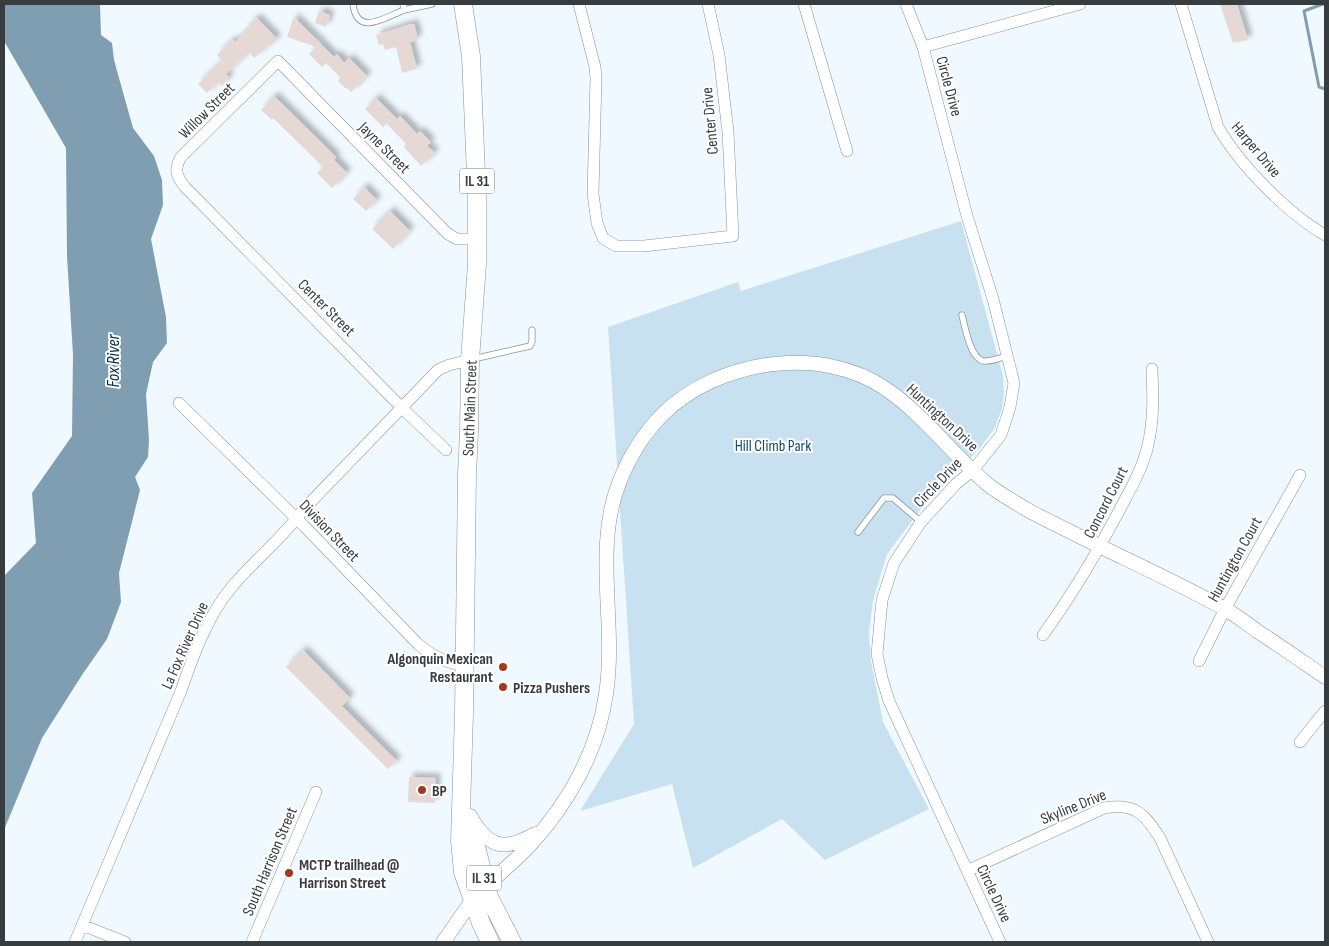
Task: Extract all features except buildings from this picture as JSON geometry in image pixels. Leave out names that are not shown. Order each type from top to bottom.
[{"type":"main road","name":"South Main Street","points":[[461,807],[470,360],[477,264],[477,198],[472,62],[463,4]]},
{"type":"main road","name":"IL 31","points":[[461,807],[476,847],[489,897],[512,942]]},
{"type":"main road","name":"IL 31","points":[[461,807],[460,841],[463,872],[472,901],[490,942]]},
{"type":"street","name":"Center Drive","points":[[579,4],[593,57],[596,78],[593,194],[595,214],[600,232],[606,241],[616,246],[644,246],[733,236],[728,132],[719,55],[708,4]]},
{"type":"street","points":[[804,4],[847,151]]},
{"type":"street","name":"Circle Drive","points":[[906,4],[923,47],[967,216],[993,299],[1014,383],[1010,407],[1000,436],[973,470],[956,484],[920,522],[894,563],[882,600],[877,654],[888,701],[1000,942]]},
{"type":"street","points":[[923,47],[1080,4]]},
{"type":"street","name":"Harper Drive","points":[[1181,4],[1218,127],[1226,142],[1281,202],[1298,217],[1325,235]]},
{"type":"street","name":"Jayne Street","points":[[278,61],[448,234],[457,239],[477,239]]},
{"type":"street","name":"Willow Street","points":[[185,187],[176,172],[176,166],[181,157],[278,61]]},
{"type":"street","name":"Center Street","points":[[185,187],[402,408],[446,450]]},
{"type":"street","name":"La Fox River Drive","points":[[74,942],[190,664],[215,611],[231,588],[287,531],[344,467],[441,368],[470,360]]},
{"type":"street","name":"Huntington Drive","points":[[486,886],[530,845],[543,830],[574,787],[596,736],[606,694],[609,669],[610,619],[607,544],[610,515],[616,491],[627,464],[636,447],[664,413],[699,388],[738,371],[774,364],[814,363],[848,372],[884,387],[920,415],[987,484],[1030,511],[1225,609],[1325,677]]},
{"type":"street","name":"Concord Court","points":[[1043,635],[1073,593],[1138,475],[1148,446],[1154,404],[1152,369]]},
{"type":"street","name":"Division Street","points":[[179,403],[418,644],[430,654],[456,664],[465,665]]},
{"type":"street","name":"Huntington Court","points":[[1199,661],[1225,609],[1300,475]]},
{"type":"street","points":[[1300,742],[1325,711]]},
{"type":"street","name":"South Harrison Street","points":[[252,942],[316,792]]},
{"type":"street","name":"Skyline Drive","points":[[967,871],[1104,808],[1120,805],[1144,815],[1156,831],[1208,942]]},
{"type":"street","points":[[461,807],[477,830],[490,840],[502,845],[521,842],[543,830]]},
{"type":"street","points":[[443,942],[472,901],[486,886]]},
{"type":"street","points":[[82,925],[125,942]]},
{"type":"lane","points":[[352,4],[357,18],[364,23],[373,23],[403,7],[432,4]]},
{"type":"lane","points":[[962,315],[970,343],[978,358],[984,361],[1006,356]]},
{"type":"lane","points":[[470,360],[530,346],[532,330]]},
{"type":"lane","points":[[858,532],[884,498],[893,498],[920,522]]},
{"type":"green space","name":"Hill Climb Park","points":[[961,221],[1003,376],[1004,395],[1002,408],[995,428],[980,448],[924,505],[887,554],[873,601],[869,631],[871,662],[883,722],[929,809],[825,860],[782,819],[693,868],[672,784],[580,811],[634,724],[608,327],[738,282],[741,291]]},
{"type":"water","name":"Fox River","points":[[4,4],[100,4],[101,35],[112,43],[114,60],[133,128],[154,156],[162,180],[163,205],[151,239],[166,317],[167,343],[153,362],[146,394],[149,440],[148,457],[135,477],[140,490],[119,573],[121,602],[107,639],[42,738],[4,830],[4,576],[36,543],[32,493],[72,436],[73,355],[67,256],[66,148],[4,41]]},
{"type":"waterway","points":[[1323,4],[1304,11],[1319,87],[1325,89]]},
{"type":"place","name":"Algonquin Mexican Restaurant","points":[[503,667]]},
{"type":"place","name":"Pizza Pushers","points":[[503,687]]},
{"type":"place","name":"BP","points":[[422,790]]},
{"type":"place","name":"MCTP trailhead @ Harrison Street","points":[[289,873]]}]
